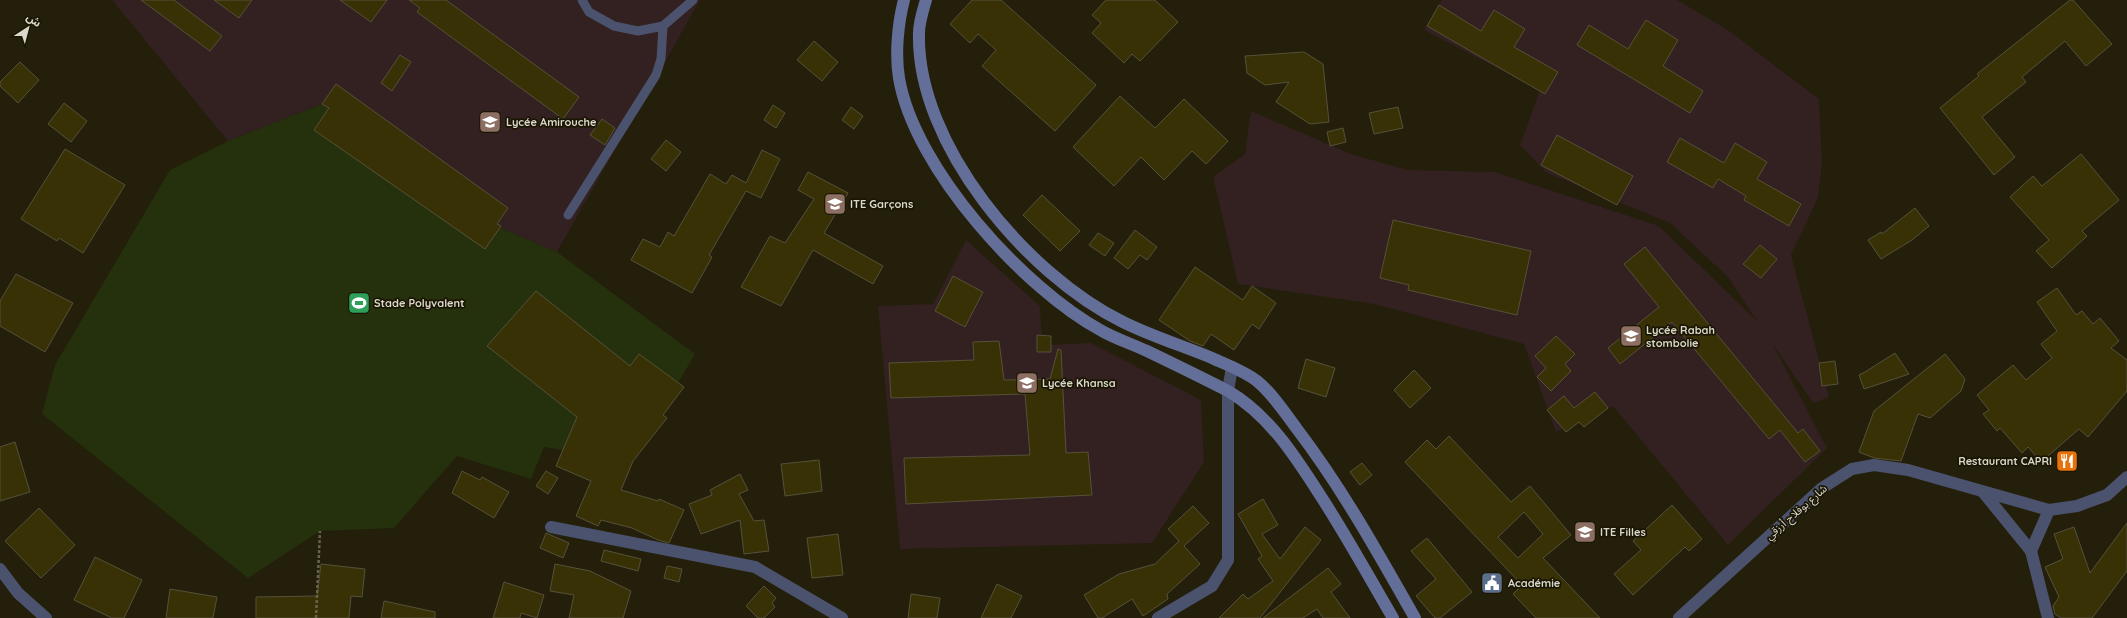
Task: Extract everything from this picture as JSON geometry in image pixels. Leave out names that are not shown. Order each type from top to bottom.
[{"type":"main road","points":[[904,0],[898,45],[899,78],[913,120],[926,147],[959,200],[987,235],[1039,286],[1073,311],[1102,331],[1243,399],[1265,418],[1298,460],[1344,532],[1393,618]]},
{"type":"main road","points":[[926,0],[919,32],[925,90],[941,131],[961,168],[982,199],[1014,237],[1056,278],[1093,305],[1123,322],[1232,367],[1257,381],[1280,406],[1313,450],[1363,527],[1414,618]]},
{"type":"street","points":[[1158,618],[1212,586],[1228,560],[1228,391],[1232,367]]},
{"type":"street","name":"شارع بوفلاح أرزقي","points":[[1679,618],[1822,488],[1852,469],[1874,465],[1908,470],[2049,510]]},
{"type":"street","points":[[2031,552],[2049,510],[2077,506],[2107,495],[2127,477]]},
{"type":"street","points":[[1983,492],[2031,552],[2048,618]]},
{"type":"street","points":[[551,527],[755,567],[842,618]]},
{"type":"street","points":[[0,568],[18,592],[46,618]]},
{"type":"lane","points":[[582,0],[589,12],[614,26],[638,31],[663,26],[693,0]]},
{"type":"lane","points":[[568,215],[656,75],[661,59],[663,26]]},
{"type":"path","points":[[316,618],[320,531]]},
{"type":"shaded area","name":"Lycée Amirouche","points":[[112,0],[700,0],[557,252],[496,226],[322,104],[228,141]]},
{"type":"shaded area","points":[[1442,0],[1677,0],[1728,30],[1819,99],[1822,163],[1818,198],[1791,255],[1829,397],[1813,403],[1772,343],[1827,448],[1728,545],[1613,406],[1556,432],[1524,344],[1374,304],[1238,284],[1213,177],[1245,154],[1251,111],[1351,154],[1408,170],[1495,172],[1659,226],[1757,321],[1728,277],[1670,223],[1547,173],[1520,145],[1540,90],[1424,30]]},
{"type":"shaded area","name":"Lycée Khansa","points":[[966,240],[1040,306],[1042,345],[1091,343],[1201,400],[1204,462],[1152,543],[900,549],[878,306],[933,304]]},
{"type":"green space","name":"Stade Polyvalent","points":[[322,104],[496,226],[557,252],[695,354],[632,462],[544,447],[531,479],[457,456],[394,528],[320,531],[248,578],[42,414],[55,365],[170,170],[228,141]]},
{"type":"building","points":[[141,0],[174,0],[222,36],[210,51]]},
{"type":"building","points":[[214,0],[252,0],[239,18]]},
{"type":"building","points":[[340,0],[387,0],[371,22]]},
{"type":"building","points":[[409,0],[446,0],[579,97],[563,119],[417,12],[420,8]]},
{"type":"building","points":[[972,0],[1001,0],[1096,85],[1055,131],[982,66],[996,50],[978,34],[970,43],[950,24]]},
{"type":"building","points":[[1106,0],[1155,0],[1178,22],[1140,61],[1132,54],[1124,63],[1092,33],[1101,23],[1092,15]]},
{"type":"building","points":[[2070,0],[2073,0],[2112,44],[2086,66],[2065,41],[2022,77],[2026,82],[1982,117],[2015,157],[1994,175],[1940,108],[1979,76],[1977,74]]},
{"type":"building","points":[[1439,5],[1481,31],[1494,10],[1525,29],[1514,47],[1558,72],[1545,94],[1427,26]]},
{"type":"building","points":[[1646,20],[1678,40],[1663,66],[1703,91],[1690,113],[1577,45],[1589,25],[1628,49]]},
{"type":"building","points":[[814,41],[838,62],[822,81],[797,60]]},
{"type":"building","points":[[1304,52],[1323,64],[1329,122],[1310,124],[1276,102],[1289,82],[1265,85],[1247,73],[1245,56]]},
{"type":"building","points":[[400,55],[411,62],[392,91],[381,83]]},
{"type":"building","points":[[20,62],[39,80],[18,103],[0,86],[0,82]]},
{"type":"building","points":[[336,84],[508,208],[497,224],[501,226],[485,249],[314,130],[329,108],[322,104]]},
{"type":"building","points":[[1120,96],[1155,128],[1184,99],[1228,141],[1206,164],[1192,151],[1164,180],[1141,157],[1114,186],[1073,147]]},
{"type":"building","points":[[64,103],[87,121],[71,142],[48,124]]},
{"type":"building","points":[[773,105],[785,113],[776,128],[764,120]]},
{"type":"building","points":[[851,107],[863,116],[854,129],[842,120]]},
{"type":"building","points":[[1398,107],[1403,128],[1374,134],[1369,113]]},
{"type":"building","points":[[602,119],[615,128],[605,145],[590,135]]},
{"type":"building","points":[[1343,128],[1346,142],[1330,146],[1327,132]]},
{"type":"building","points":[[1557,135],[1633,176],[1617,205],[1541,165]]},
{"type":"building","points":[[1680,138],[1724,163],[1735,143],[1767,162],[1757,179],[1801,204],[1789,226],[1744,200],[1746,196],[1718,179],[1713,188],[1667,162]]},
{"type":"building","points":[[666,140],[681,152],[666,171],[651,159]]},
{"type":"building","points":[[65,149],[125,185],[83,253],[59,238],[57,241],[21,219]]},
{"type":"building","points":[[762,150],[780,159],[761,198],[746,191],[709,255],[712,257],[692,293],[631,260],[643,239],[660,247],[668,232],[674,236],[710,174],[726,184],[732,175],[746,183]]},
{"type":"building","points":[[2081,154],[2119,200],[2082,231],[2087,236],[2052,268],[2036,251],[2049,240],[2010,197],[2033,176],[2042,186]]},
{"type":"building","points":[[808,172],[848,193],[824,233],[883,266],[873,284],[813,250],[781,306],[741,287],[770,236],[785,243],[814,199],[798,190]]},
{"type":"building","points":[[1042,195],[1080,231],[1060,251],[1023,215]]},
{"type":"building","points":[[1915,208],[1929,226],[1912,240],[1881,259],[1868,240],[1881,232],[1882,234]]},
{"type":"building","points":[[1393,220],[1531,251],[1517,315],[1408,290],[1409,285],[1380,278]]},
{"type":"building","points":[[1135,230],[1157,247],[1147,260],[1140,255],[1128,269],[1114,258]]},
{"type":"building","points":[[1098,233],[1114,243],[1105,256],[1089,245]]},
{"type":"building","points":[[1760,245],[1777,259],[1761,278],[1743,264]]},
{"type":"building","points":[[1645,247],[1798,433],[1803,429],[1820,451],[1805,462],[1780,430],[1769,439],[1672,322],[1620,364],[1608,348],[1659,307],[1624,264]]},
{"type":"building","points":[[1195,267],[1243,300],[1252,286],[1276,303],[1259,329],[1252,324],[1234,350],[1211,334],[1203,346],[1190,341],[1159,320]]},
{"type":"building","points":[[16,274],[73,303],[45,352],[0,326],[0,301]]},
{"type":"building","points":[[953,276],[983,292],[965,327],[935,311]]},
{"type":"building","points":[[2057,288],[2076,315],[2082,311],[2093,324],[2100,318],[2119,341],[2111,348],[2127,360],[2127,391],[2088,437],[2079,429],[2041,462],[2028,447],[2022,453],[2000,428],[1997,431],[1983,414],[1989,410],[1977,395],[2013,365],[2026,380],[2052,358],[2041,344],[2057,331],[2037,302]]},
{"type":"building","points":[[536,291],[630,366],[639,354],[684,387],[663,415],[667,418],[633,461],[621,490],[658,501],[659,499],[684,510],[669,543],[658,540],[632,528],[601,520],[598,526],[576,516],[591,481],[556,466],[577,417],[487,346]]},
{"type":"building","points":[[1037,335],[1051,336],[1051,352],[1037,352]]},
{"type":"building","points":[[1556,336],[1575,354],[1565,364],[1571,371],[1551,391],[1537,377],[1546,368],[1535,356]]},
{"type":"building","points":[[999,341],[1004,380],[1050,379],[1058,349],[1061,350],[1066,453],[1088,452],[1092,495],[906,504],[904,458],[1030,455],[1025,394],[891,398],[889,363],[974,360],[973,342]]},
{"type":"building","points":[[1895,353],[1909,374],[1864,389],[1859,375]]},
{"type":"building","points":[[1945,354],[1965,379],[1961,391],[1930,418],[1918,414],[1901,461],[1874,458],[1859,452],[1874,411]]},
{"type":"building","points":[[1306,359],[1335,368],[1326,397],[1298,388]]},
{"type":"building","points":[[1835,361],[1838,384],[1822,386],[1819,363]]},
{"type":"building","points":[[1414,370],[1431,388],[1410,408],[1394,390]]},
{"type":"building","points":[[1595,392],[1608,408],[1584,427],[1579,422],[1566,432],[1547,410],[1564,396],[1574,408]]},
{"type":"building","points":[[1449,436],[1511,502],[1530,486],[1571,535],[1543,558],[1600,618],[1536,618],[1513,594],[1522,585],[1405,462],[1427,440],[1436,449]],"holes":[[[1524,512],[1543,534],[1518,558],[1498,537]]]},
{"type":"building","points":[[15,442],[30,492],[0,501],[0,447]]},
{"type":"building","points":[[819,460],[822,491],[785,496],[781,464]]},
{"type":"building","points":[[1362,463],[1372,475],[1360,485],[1350,472]]},
{"type":"building","points":[[462,471],[480,480],[482,477],[509,492],[494,518],[452,493]]},
{"type":"building","points":[[546,471],[558,478],[548,494],[536,486]]},
{"type":"building","points":[[740,474],[748,490],[739,494],[754,521],[764,520],[769,551],[744,554],[740,520],[701,534],[689,504],[712,495],[710,490]]},
{"type":"building","points":[[1263,499],[1278,525],[1262,534],[1280,559],[1305,527],[1321,540],[1260,618],[1219,618],[1243,594],[1248,599],[1273,581],[1258,559],[1262,556],[1238,514]]},
{"type":"building","points":[[1672,505],[1702,539],[1689,551],[1685,547],[1633,595],[1614,574],[1641,550],[1633,541]]},
{"type":"building","points":[[1193,506],[1209,523],[1184,546],[1200,564],[1167,594],[1168,599],[1143,616],[1132,599],[1102,618],[1098,618],[1084,595],[1119,574],[1155,564],[1179,541],[1168,529]]},
{"type":"building","points":[[39,508],[75,545],[41,578],[5,541]]},
{"type":"building","points":[[2127,523],[2127,571],[2092,618],[2061,618],[2055,614],[2053,606],[2059,597],[2045,567],[2063,559],[2054,534],[2074,527],[2090,573]]},
{"type":"building","points":[[546,533],[569,543],[563,558],[540,548]]},
{"type":"building","points":[[838,534],[843,575],[812,578],[807,538]]},
{"type":"building","points":[[1427,538],[1472,592],[1440,618],[1435,618],[1416,596],[1436,579],[1411,551]]},
{"type":"building","points":[[604,550],[641,559],[638,571],[601,561]]},
{"type":"building","points":[[95,557],[142,580],[124,618],[112,618],[74,600]]},
{"type":"building","points":[[321,564],[365,569],[362,597],[351,596],[349,618],[256,618],[256,597],[317,596]]},
{"type":"building","points":[[555,564],[590,571],[631,591],[623,618],[569,618],[574,595],[550,591]]},
{"type":"building","points":[[667,566],[682,569],[679,582],[664,578]]},
{"type":"building","points":[[1328,568],[1341,584],[1331,592],[1350,618],[1323,618],[1317,609],[1303,618],[1263,618]]},
{"type":"building","points":[[504,582],[544,595],[537,618],[521,613],[520,618],[493,618]]},
{"type":"building","points":[[997,584],[1022,596],[1011,618],[981,618]]},
{"type":"building","points":[[764,586],[776,598],[772,603],[775,607],[764,618],[758,618],[746,606]]},
{"type":"building","points":[[170,589],[217,597],[213,618],[166,618]]},
{"type":"building","points":[[911,594],[940,598],[937,618],[908,618]]},
{"type":"building","points":[[384,601],[435,612],[435,618],[381,618]]},
{"type":"place","name":"Lycée Amirouche","points":[[490,122]]},
{"type":"place","name":"ITE Garçons","points":[[835,204]]},
{"type":"place","name":"Stade Polyvalent","points":[[359,303]]},
{"type":"place","name":"Lycée Rabah stombolie","points":[[1631,336]]},
{"type":"place","name":"Lycée Khansa","points":[[1027,383]]},
{"type":"place","name":"Restaurant CAPRI","points":[[2067,461]]},
{"type":"place","name":"ITE Filles","points":[[1585,532]]},
{"type":"place","name":"Académie","points":[[1492,583]]}]
